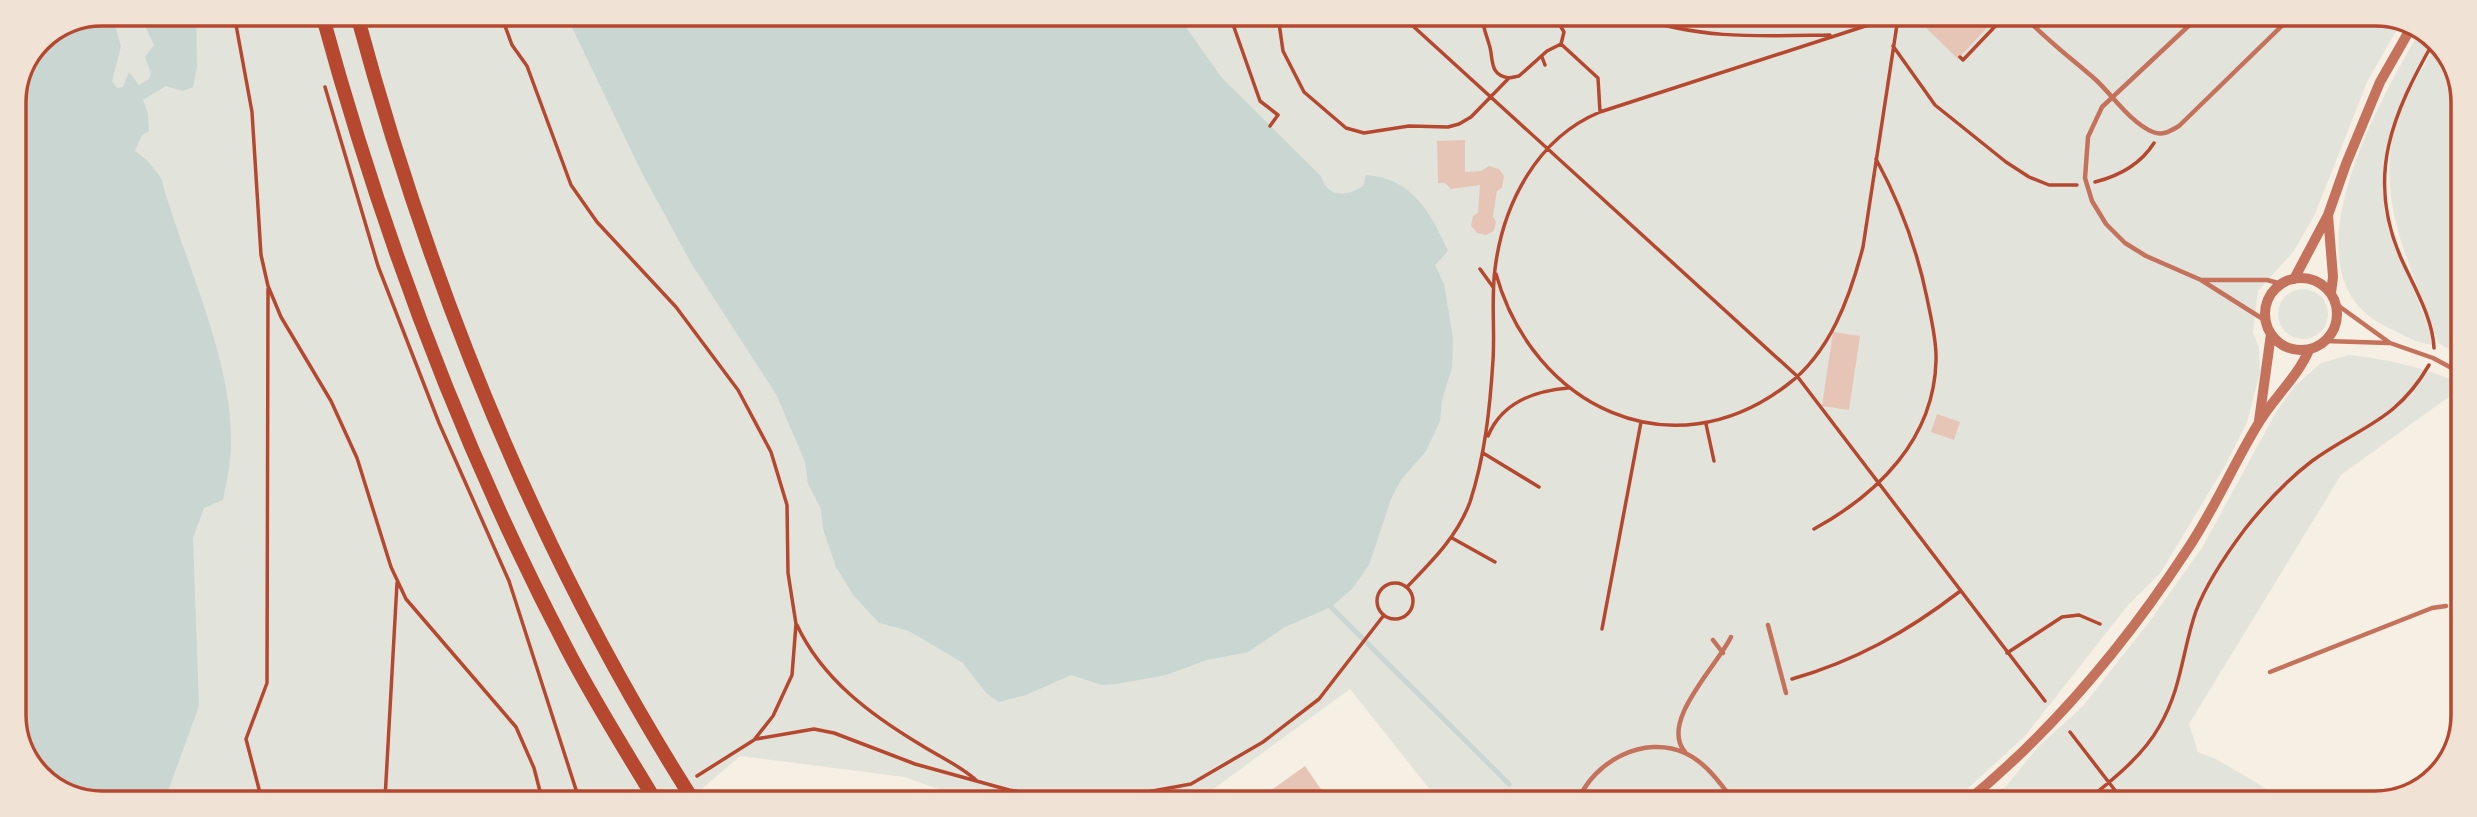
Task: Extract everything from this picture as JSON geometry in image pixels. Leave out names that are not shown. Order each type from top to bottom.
[{"type":"main road","points":[[326,26],[389,238],[471,449],[568,652],[650,791]]},
{"type":"main road","points":[[360,26],[426,243],[503,439],[573,587],[687,791]]},
{"type":"street","points":[[2294,279],[2329,215],[2346,164],[2380,82],[2408,34]]},
{"type":"street","points":[[2329,215],[2334,299],[2335,323],[2326,341],[2309,350],[2287,348],[2271,334],[2266,321],[2268,300],[2282,284],[2294,279],[2315,281],[2334,299]]},
{"type":"street","points":[[2259,422],[2271,334]]},
{"type":"street","points":[[1978,791],[2080,692],[2149,606],[2188,549],[2259,422],[2302,365],[2309,350]]},
{"type":"lane","points":[[2034,26],[2056,49],[2141,123],[2153,132],[2166,134],[2179,126],[2282,26]]},
{"type":"lane","points":[[2188,26],[2112,96],[2094,121],[2088,136],[2087,184],[2092,201],[2106,224],[2125,243],[2146,256],[2201,280],[2266,321]]},
{"type":"lane","points":[[2201,280],[2267,280],[2282,284]]},
{"type":"lane","points":[[2334,299],[2390,343]]},
{"type":"lane","points":[[2326,341],[2390,343],[2433,358],[2451,368]]},
{"type":"lane","points":[[2270,672],[2432,608],[2446,607]]},
{"type":"lane","points":[[1768,625],[1786,693]]},
{"type":"lane","points":[[1727,791],[1719,780],[1685,753],[1678,741],[1678,720],[1731,637]]},
{"type":"lane","points":[[1713,640],[1723,653]]},
{"type":"lane","points":[[1584,791],[1595,772],[1630,752],[1664,747],[1685,753]]},
{"type":"path","points":[[236,26],[253,112],[261,255],[268,286],[281,317],[331,401],[357,458],[406,599],[516,727],[534,768],[540,791]]},
{"type":"path","points":[[505,26],[512,45],[527,66],[560,160],[582,202],[676,307],[712,352],[756,421],[771,452],[788,505],[788,573],[796,624],[795,658],[785,695],[754,740]]},
{"type":"path","points":[[1234,26],[1260,101],[1278,115],[1270,125]]},
{"type":"path","points":[[1279,26],[1283,51],[1304,92],[1353,131],[1364,133],[1420,125],[1448,127],[1471,117],[1509,78]]},
{"type":"path","points":[[1414,26],[1797,376],[1959,592],[2045,701]]},
{"type":"path","points":[[1485,26],[1491,47],[1490,61],[1498,74],[1509,78],[1519,76],[1547,51],[1561,44],[1564,32],[1560,26]]},
{"type":"path","points":[[1669,26],[1689,32],[1740,37],[1836,35]]},
{"type":"path","points":[[1407,587],[1452,538],[1469,503],[1485,441],[1493,359],[1494,269],[1508,211],[1517,191],[1547,149],[1584,120],[1600,112],[1865,26]]},
{"type":"path","points":[[1494,269],[1503,299],[1527,344],[1568,388],[1607,410],[1641,422],[1685,427],[1706,424],[1747,408],[1787,386],[1827,341],[1852,287],[1863,247],[1896,26]]},
{"type":"path","points":[[1960,57],[1963,60],[1993,26]]},
{"type":"path","points":[[1561,44],[1598,78],[1600,112]]},
{"type":"path","points":[[1892,45],[1936,105],[2006,162],[2049,186],[2087,184],[2115,177],[2147,153],[2160,133]]},
{"type":"path","points":[[2099,791],[2159,729],[2180,681],[2196,611],[2221,563],[2244,531],[2268,501],[2312,461],[2383,419],[2416,388],[2433,358],[2435,345],[2400,255],[2388,217],[2383,186],[2390,133],[2400,104],[2429,50]]},
{"type":"path","points":[[1542,57],[1545,65]]},
{"type":"path","points":[[1814,529],[1837,516],[1896,466],[1916,436],[1935,384],[1937,358],[1922,271],[1911,235],[1875,157]]},
{"type":"path","points":[[1480,269],[1494,289]]},
{"type":"path","points":[[258,791],[246,739],[267,683],[268,286]]},
{"type":"path","points":[[1485,441],[1500,415],[1511,406],[1539,392],[1568,388]]},
{"type":"path","points":[[1602,629],[1641,422]]},
{"type":"path","points":[[1706,424],[1714,461]]},
{"type":"path","points":[[1483,453],[1539,487]]},
{"type":"path","points":[[1452,538],[1495,562]]},
{"type":"path","points":[[385,791],[398,581]]},
{"type":"path","points":[[1393,583],[1407,587],[1413,595],[1411,610],[1399,619],[1384,615],[1378,604],[1381,591],[1393,583]]},
{"type":"path","points":[[1783,681],[1864,654],[1906,632],[1959,592]]},
{"type":"path","points":[[1153,791],[1191,784],[1263,742],[1319,699],[1384,615]]},
{"type":"path","points":[[2007,653],[2062,617],[2079,615],[2100,624]]},
{"type":"path","points":[[796,624],[820,666],[846,691],[887,723],[960,766],[978,782]]},
{"type":"path","points":[[695,777],[754,740],[814,729],[834,733],[915,764],[1021,791]]},
{"type":"path","points":[[2070,732],[2115,791]]},
{"type":"shaded area","points":[[103,26],[2374,26],[2397,30],[2368,80],[2315,214],[2294,251],[2258,291],[2253,333],[2259,347],[2260,372],[2247,422],[2226,464],[2161,572],[2129,604],[2025,736],[1965,791],[1431,791],[1350,689],[1211,791],[943,791],[905,777],[740,756],[699,791],[103,791],[64,781],[45,765],[32,744],[26,719],[26,103],[32,73],[49,49],[73,32]]},
{"type":"shaded area","points":[[115,26],[121,46],[112,81],[117,88],[123,87],[129,72],[139,85],[149,79],[151,73],[145,57],[154,45],[145,26],[196,26],[197,67],[193,87],[183,91],[166,86],[143,100],[148,114],[149,131],[142,135],[135,151],[147,160],[161,178],[214,339],[229,404],[231,452],[223,500],[204,508],[193,538],[199,706],[168,791],[103,791],[64,781],[39,757],[32,744],[26,719],[26,103],[32,73],[39,60],[60,39],[88,28]]},
{"type":"shaded area","points":[[571,26],[1185,26],[1222,78],[1321,176],[1332,192],[1350,192],[1363,186],[1366,175],[1382,178],[1408,190],[1427,211],[1448,251],[1435,265],[1444,284],[1453,338],[1452,368],[1442,400],[1440,421],[1426,451],[1401,480],[1391,499],[1369,565],[1352,589],[1331,607],[1285,627],[1248,652],[1207,660],[1166,675],[1117,684],[1102,685],[1071,675],[1026,695],[999,702],[986,693],[963,663],[909,631],[879,623],[854,596],[836,567],[823,529],[821,509],[808,484],[805,462],[776,394],[691,263],[641,171]]},
{"type":"shaded area","points":[[2416,38],[2429,50],[2406,93],[2396,119],[2389,144],[2386,196],[2400,255],[2435,345],[2416,341],[2385,326],[2355,301],[2341,268],[2339,228],[2348,185],[2364,141]]},
{"type":"shaded area","points":[[2432,52],[2445,73],[2451,98],[2451,350],[2438,343],[2401,242],[2390,190],[2389,164],[2393,136],[2411,88]]},
{"type":"shaded area","points":[[2303,289],[2321,296],[2328,314],[2321,332],[2303,339],[2285,332],[2278,314],[2285,296]]},
{"type":"shaded area","points":[[2349,355],[2392,362],[2451,380],[2451,395],[2341,475],[2189,724],[2198,752],[2218,760],[2270,791],[2002,791],[2039,746],[2083,706],[2152,618],[2203,546],[2276,412],[2295,386],[2321,363]]},
{"type":"building","points":[[1924,26],[1989,26],[1958,59]]},
{"type":"building","points":[[1465,140],[1465,172],[1481,171],[1489,166],[1499,169],[1504,176],[1502,188],[1497,191],[1493,216],[1496,222],[1494,231],[1486,235],[1477,233],[1471,226],[1473,216],[1478,213],[1480,185],[1451,189],[1445,183],[1438,183],[1437,141]]},
{"type":"building","points":[[1833,332],[1860,336],[1849,410],[1822,406]]},
{"type":"building","points":[[1937,414],[1960,422],[1954,440],[1931,432]]},
{"type":"building","points":[[1305,766],[1322,791],[1270,791]]},
{"type":"waterway","points":[[1331,607],[1509,784]]}]
